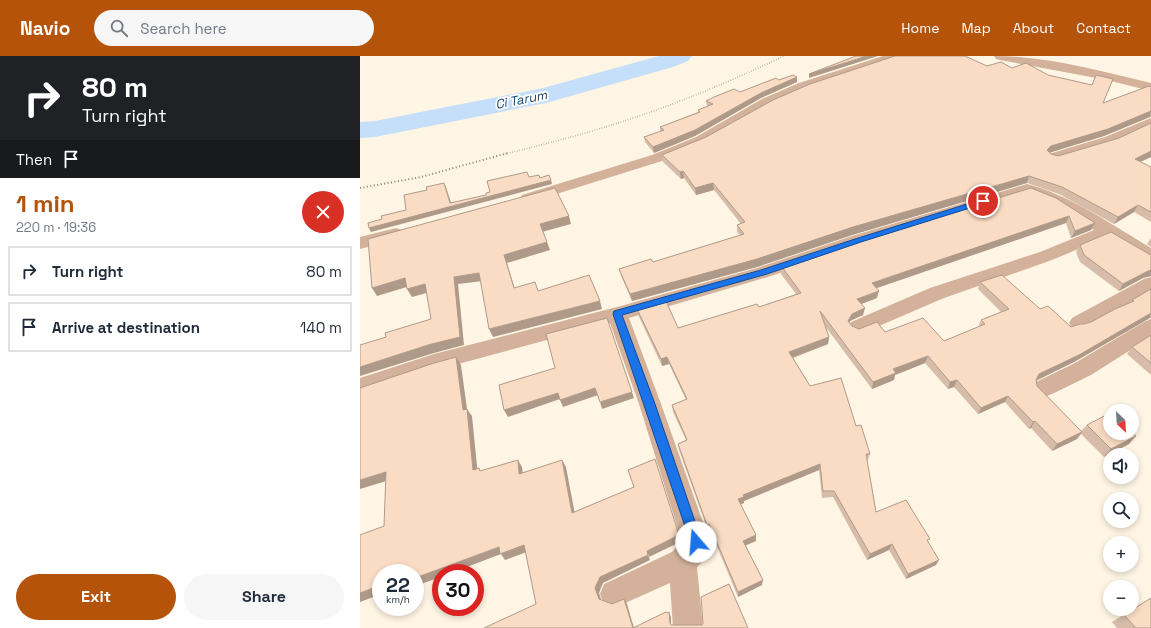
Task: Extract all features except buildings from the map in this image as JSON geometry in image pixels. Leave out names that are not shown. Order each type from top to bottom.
[{"type":"street","points":[[517,201],[657,158],[701,140],[767,102],[798,89],[895,56]]},
{"type":"street","points":[[1000,56],[1107,76],[1151,87]]},
{"type":"street","points":[[1054,156],[1110,140],[1151,122]]},
{"type":"street","points":[[360,387],[434,362],[617,314],[764,272],[858,240],[1027,189],[1040,192],[1060,202],[1106,231],[1151,256]]},
{"type":"street","points":[[360,244],[410,230]]},
{"type":"street","points":[[858,327],[937,293],[1046,256],[1106,231]]},
{"type":"street","points":[[1079,324],[1151,284]]},
{"type":"street","points":[[614,594],[682,562],[696,548],[696,542],[650,404],[617,314]]},
{"type":"street","points":[[1044,388],[1083,369],[1151,327]]},
{"type":"street","points":[[682,562],[688,628]]},
{"type":"path","points":[[360,188],[421,177],[602,128],[662,108],[730,82],[784,56]]},
{"type":"waterway","name":"Ci Tarum","points":[[360,130],[375,129],[546,95],[665,62],[680,56]]},
{"type":"route","points":[[696,542],[650,404],[617,314],[764,272],[858,240],[983,201]]}]
